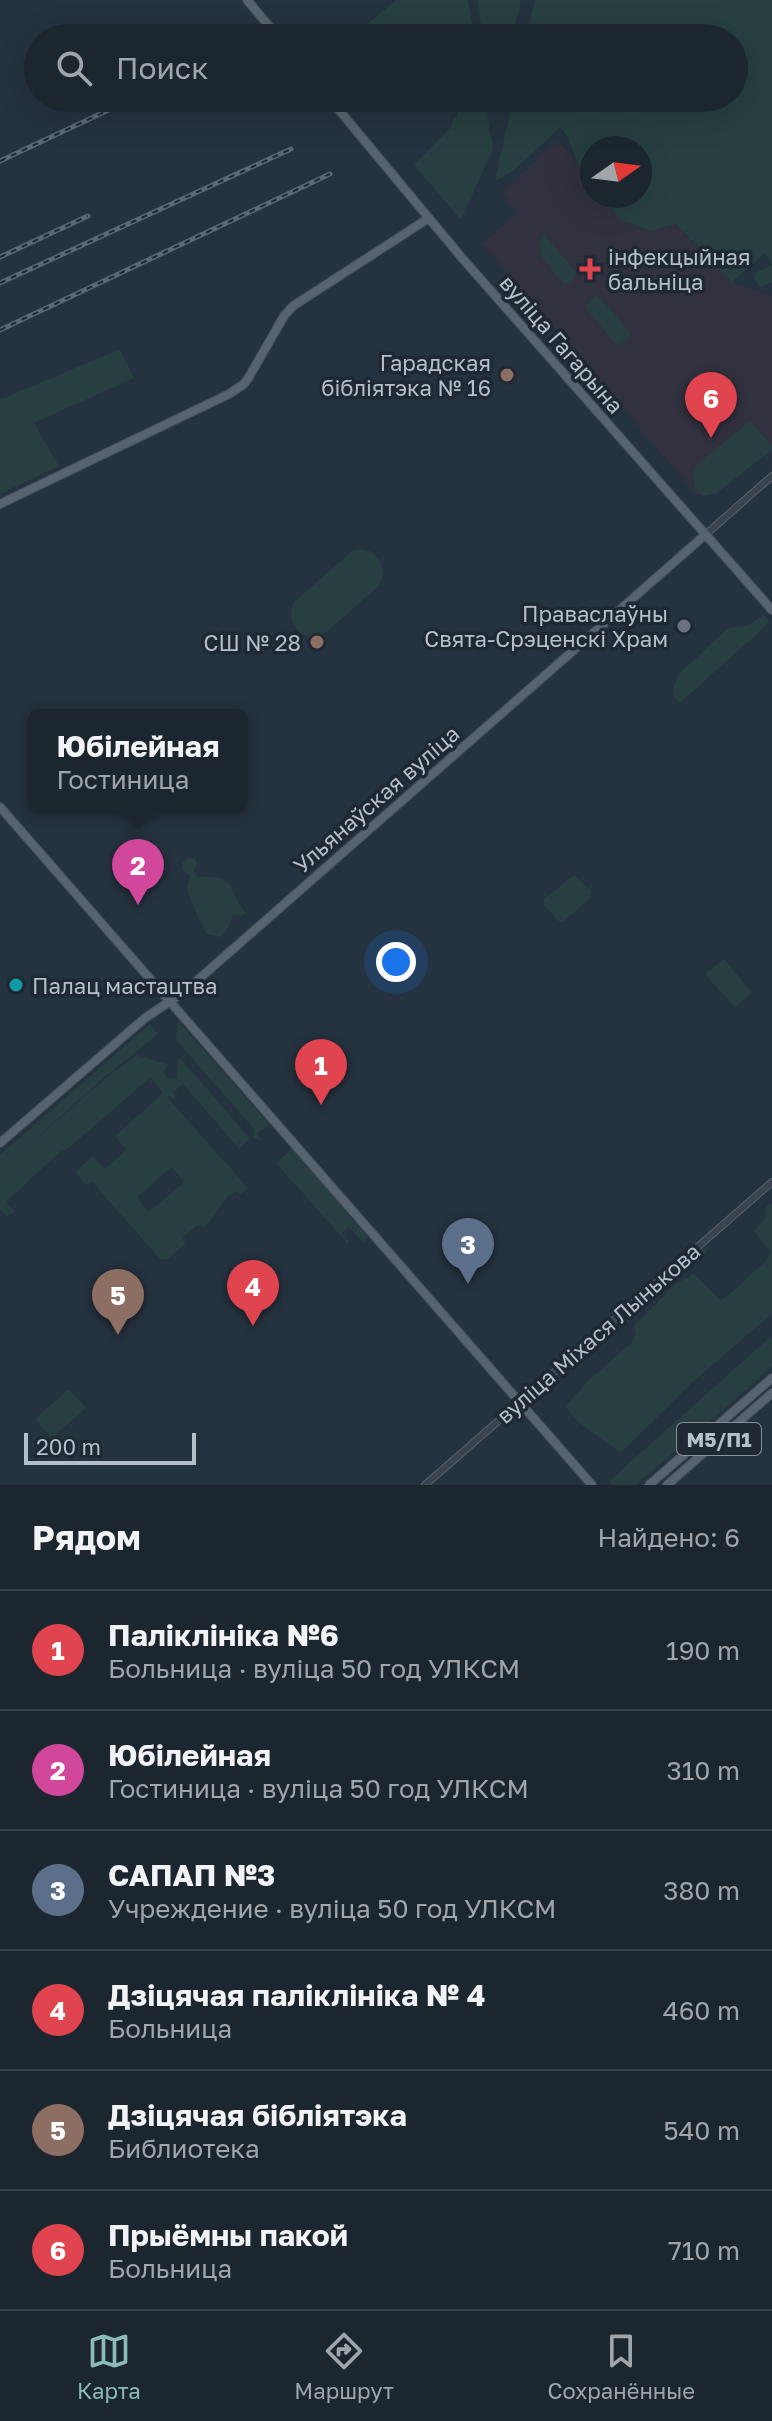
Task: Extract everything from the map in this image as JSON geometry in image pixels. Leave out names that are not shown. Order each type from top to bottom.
[{"type":"main road","points":[[247,0],[267,24]]},
{"type":"main road","name":"вуліца Гагарына","points":[[341,112],[429,218],[772,610]]},
{"type":"main road","points":[[0,504],[229,394],[244,384],[293,306],[429,218]]},
{"type":"main road","name":"Ульянаўская вуліца","points":[[0,1143],[145,1018],[192,984],[705,535]]},
{"type":"main road","points":[[0,807],[592,1485]]},
{"type":"main road","name":"М5/П1","points":[[649,1485],[772,1378]]},
{"type":"main road","name":"М5/П1","points":[[667,1485],[772,1393]]},
{"type":"street","name":"Ульянаўская вуліца","points":[[705,535],[772,476]]},
{"type":"street","name":"вуліца Міхася Лынькова","points":[[425,1485],[772,1182]]},
{"type":"shaded area","points":[[558,141],[580,169],[580,208],[610,208],[623,221],[651,231],[675,224],[732,282],[772,296],[772,450],[717,493],[696,494],[482,244],[517,213],[501,192]]},
{"type":"green space","points":[[396,0],[468,0],[472,24],[368,24]]},
{"type":"green space","points":[[477,0],[521,0],[516,24],[481,24]]},
{"type":"green space","points":[[535,0],[772,0],[772,265],[765,253],[732,282],[676,224],[651,231],[623,221],[610,208],[652,208],[652,136],[580,136],[580,167],[561,127],[512,172],[495,181],[510,112],[748,112],[748,24],[529,24]]},
{"type":"green space","points":[[458,112],[486,112],[493,149],[461,220],[414,165],[458,116]]},
{"type":"green space","points":[[544,235],[575,270],[577,274],[570,283],[563,284],[541,256],[539,240]]},
{"type":"green space","points":[[772,265],[772,283],[760,287],[754,278],[757,272]]},
{"type":"green space","points":[[595,295],[629,331],[629,337],[621,344],[616,344],[587,310],[586,305]]},
{"type":"green space","points":[[120,349],[134,378],[34,423],[59,466],[0,494],[0,400]]},
{"type":"green space","points":[[749,422],[772,446],[772,450],[717,493],[703,496],[694,486],[692,472]]},
{"type":"green space","points":[[358,549],[370,551],[378,558],[383,571],[379,586],[323,635],[308,636],[296,629],[291,617],[294,602]]},
{"type":"green space","points":[[764,615],[770,622],[680,703],[674,698],[674,685],[679,674],[728,628],[748,625]]},
{"type":"green space","points":[[189,858],[197,863],[194,870],[198,877],[226,881],[246,913],[241,916],[233,914],[229,927],[221,937],[206,934],[187,892],[190,875],[182,869],[182,862]]},
{"type":"green space","points":[[574,875],[591,891],[591,898],[564,921],[558,921],[544,905],[544,899]]},
{"type":"green space","points":[[724,959],[752,992],[735,1008],[705,974]]},
{"type":"green space","points":[[178,1021],[269,1124],[257,1134],[262,1140],[253,1138],[254,1129],[176,1040]]},
{"type":"green space","points":[[150,1024],[158,1034],[105,1077],[7,1164],[107,1077],[137,1055],[169,1065],[163,1072],[168,1078],[176,1078],[179,1057],[250,1138],[239,1149],[183,1084],[173,1093],[176,1097],[173,1100],[169,1096],[248,1188],[241,1194],[236,1192],[228,1196],[207,1225],[203,1228],[198,1225],[182,1238],[186,1243],[168,1259],[160,1259],[93,1183],[85,1185],[75,1172],[93,1156],[105,1169],[126,1150],[115,1136],[163,1093],[151,1077],[69,1148],[60,1152],[6,1202],[15,1212],[7,1216],[0,1209],[0,1155]],"holes":[[[172,1167],[184,1182],[149,1212],[137,1197]]]},
{"type":"green space","points":[[295,1146],[347,1205],[346,1212],[355,1223],[362,1223],[372,1235],[363,1242],[349,1227],[342,1233],[347,1243],[276,1163]]},
{"type":"green space","points":[[772,1203],[772,1314],[694,1381],[624,1450],[619,1452],[578,1422],[565,1407],[587,1382],[633,1341],[636,1333],[633,1326],[677,1283],[694,1274],[720,1300],[766,1261],[771,1253],[754,1231],[765,1218],[766,1207]]},
{"type":"green space","points":[[707,1246],[706,1254],[601,1345],[596,1346],[598,1342]]},
{"type":"green space","points":[[772,1338],[772,1367],[636,1485],[611,1485],[611,1480],[629,1463]]},
{"type":"green space","points":[[69,1389],[86,1408],[52,1438],[35,1419]]},
{"type":"railway","points":[[0,161],[104,112]]},
{"type":"railway","points":[[0,283],[291,149]]},
{"type":"railway","points":[[0,330],[330,174]]},
{"type":"railway","points":[[0,257],[88,216]]},
{"type":"place","name":"інфекцыйная бальніца","points":[[590,269]]},
{"type":"place","name":"Гарадская бібліятэка № 16","points":[[507,375]]},
{"type":"place","name":"Прыёмны пакой","points":[[711,438]]},
{"type":"place","name":"Праваслаўны Свята-Срэценскі Храм","points":[[684,626]]},
{"type":"place","name":"СШ № 28","points":[[317,642]]},
{"type":"place","name":"Юбілейная","points":[[138,905]]},
{"type":"place","name":"Палац мастацтва","points":[[16,985]]},
{"type":"place","name":"Паліклініка №6","points":[[321,1105]]},
{"type":"place","name":"САПАП №3","points":[[468,1284]]},
{"type":"place","name":"Дзіцячая паліклініка № 4","points":[[253,1326]]},
{"type":"place","name":"Дзіцячая бібліятэка","points":[[118,1335]]}]
